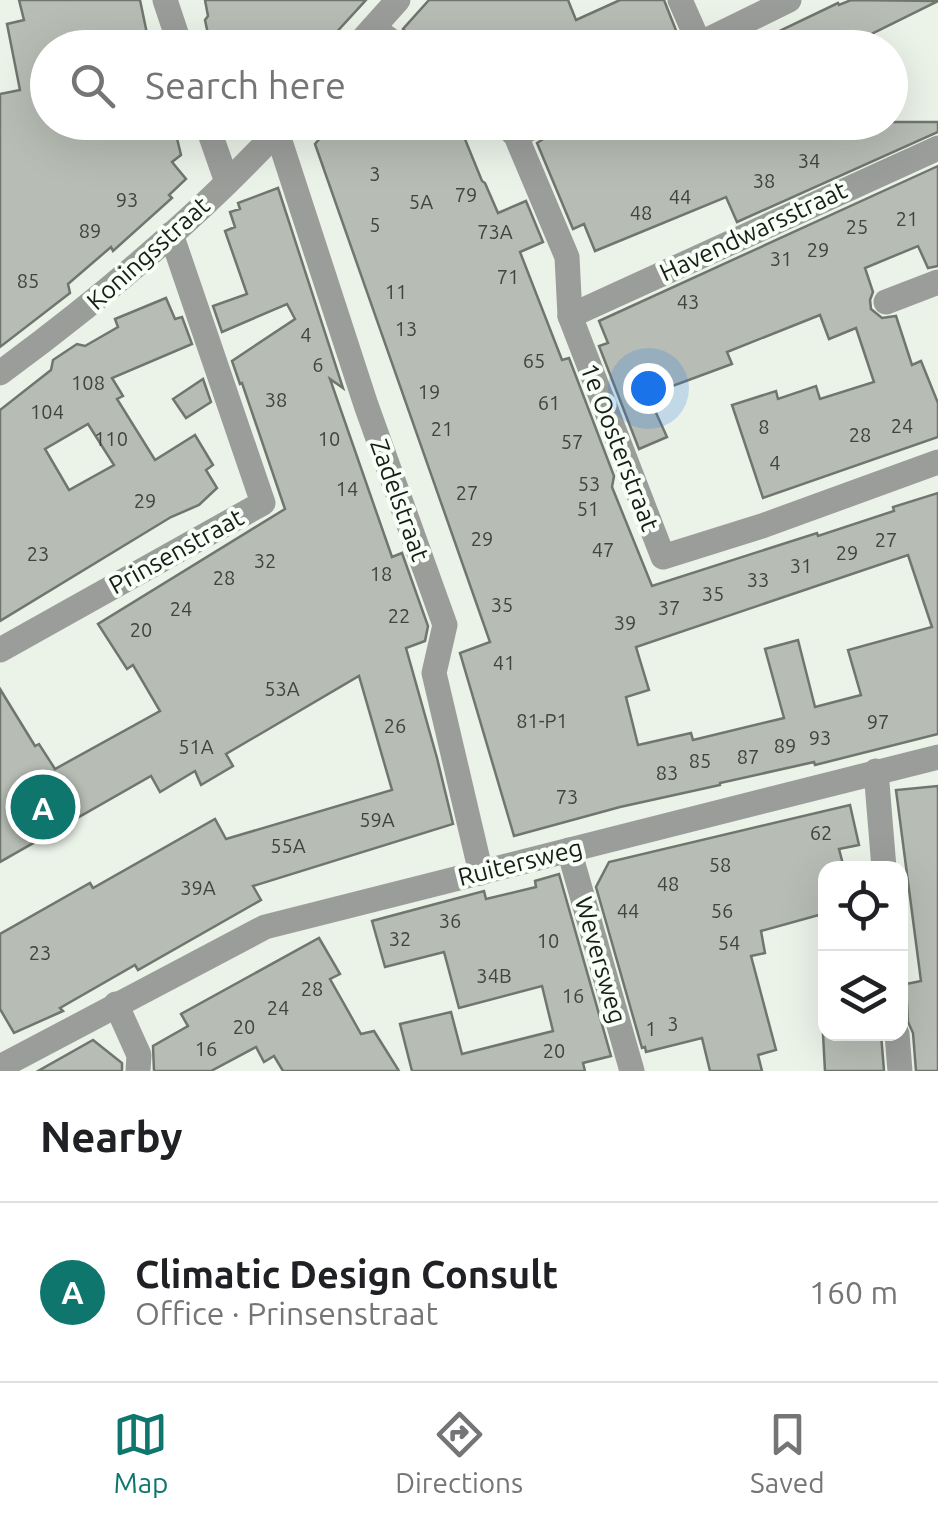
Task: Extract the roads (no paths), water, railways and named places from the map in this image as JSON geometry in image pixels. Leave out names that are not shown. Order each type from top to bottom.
[{"type":"street","points":[[165,0],[175,30]]},
{"type":"street","points":[[371,30],[398,0]]},
{"type":"street","points":[[680,0],[690,30]]},
{"type":"street","points":[[726,30],[789,0]]},
{"type":"street","points":[[212,140],[227,182]]},
{"type":"street","name":"Koningsstraat","points":[[0,373],[76,318],[269,140]]},
{"type":"street","name":"Zadelstraat","points":[[286,140],[366,405],[445,625],[434,673],[481,873]]},
{"type":"street","name":"1e Oosterstraat","points":[[514,140],[567,257],[570,316],[663,558],[938,462]]},
{"type":"street","name":"Havendwarsstraat","points":[[570,316],[938,148]]},
{"type":"street","name":"Prinsenstraat","points":[[0,650],[262,502],[171,234]]},
{"type":"street","points":[[886,302],[938,282]]},
{"type":"street","name":"Ruitersweg","points":[[0,1067],[265,927],[938,757]]},
{"type":"street","points":[[876,772],[883,861]]},
{"type":"street","name":"Weversweg","points":[[569,850],[632,1071]]},
{"type":"street","points":[[116,1004],[139,1054],[138,1071]]},
{"type":"street","points":[[898,1041],[900,1071]]},
{"type":"place","name":"Climatic Design Consult","points":[[43,807]]}]
